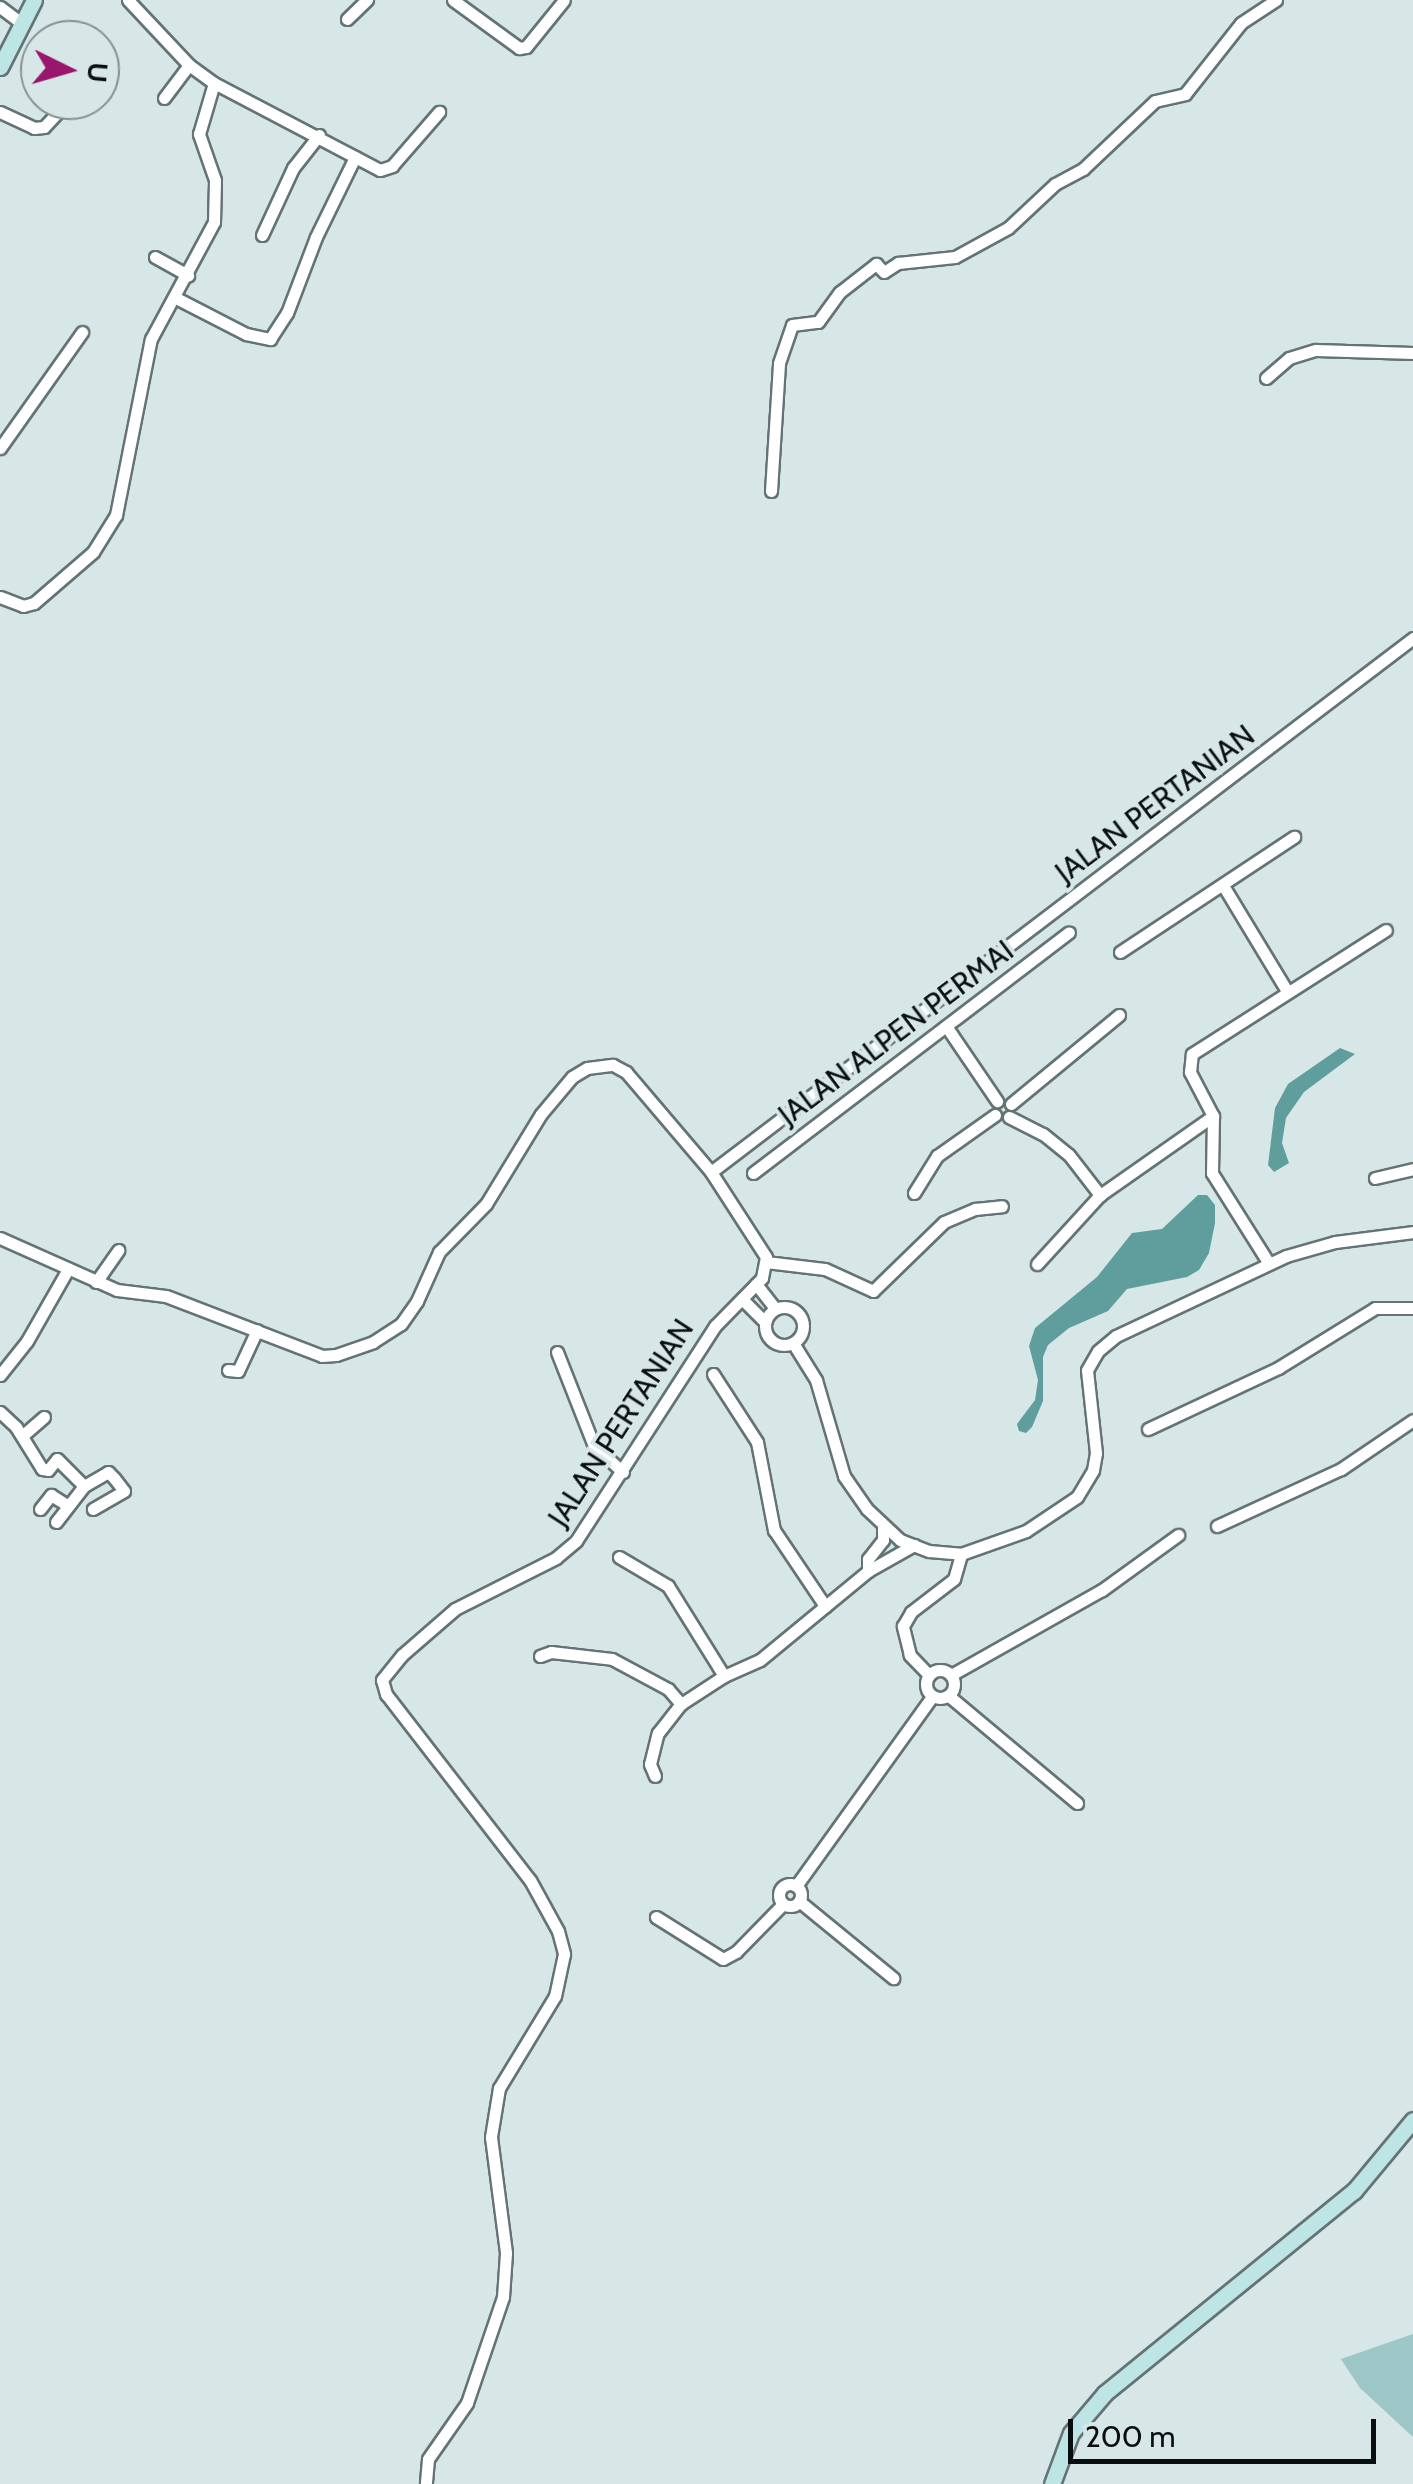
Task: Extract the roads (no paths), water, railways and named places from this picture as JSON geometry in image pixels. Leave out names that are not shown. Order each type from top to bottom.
[{"type":"street","points":[[128,0],[189,65],[214,83],[387,170],[439,112]]},
{"type":"street","points":[[348,19],[367,0]]},
{"type":"street","points":[[453,0],[519,48],[526,46],[564,0]]},
{"type":"street","points":[[771,491],[779,363],[792,325],[818,322],[840,292],[876,264],[884,272],[898,264],[955,257],[1008,228],[1055,184],[1084,169],[1155,100],[1184,94],[1242,23],[1276,0]]},
{"type":"street","points":[[0,67],[20,24]]},
{"type":"street","points":[[164,98],[189,65]]},
{"type":"street","points":[[0,596],[23,606],[34,603],[92,552],[116,514],[152,339],[214,222],[215,180],[199,134],[214,83]]},
{"type":"street","points":[[0,112],[34,128],[44,128],[51,120]]},
{"type":"street","points":[[262,235],[293,168],[319,135]]},
{"type":"street","points":[[176,298],[246,334],[270,338],[287,312],[316,237],[355,156]]},
{"type":"street","points":[[154,257],[188,275]]},
{"type":"street","points":[[0,448],[82,332]]},
{"type":"street","points":[[1266,378],[1289,358],[1316,350],[1413,353]]},
{"type":"street","name":"JALAN PERTANIAN","points":[[711,1172],[1413,638]]},
{"type":"street","points":[[1120,952],[1224,887],[1294,837]]},
{"type":"street","points":[[1224,887],[1288,992]]},
{"type":"street","points":[[1268,1262],[1212,1173],[1213,1116],[1190,1072],[1192,1054],[1386,930]]},
{"type":"street","name":"JALAN ALPEN PERMAI","points":[[754,1174],[1069,932]]},
{"type":"street","points":[[914,1193],[936,1156],[1003,1109],[1119,1015]]},
{"type":"street","points":[[946,1026],[1003,1109],[1070,1155],[1100,1195]]},
{"type":"street","points":[[0,1238],[117,1290],[166,1296],[204,1314],[322,1356],[336,1356],[373,1342],[401,1324],[417,1302],[439,1252],[486,1204],[540,1114],[572,1077],[587,1068],[613,1065],[626,1072],[711,1172],[762,1247],[766,1262],[825,1270],[873,1291],[944,1222],[974,1209],[1002,1206]]},
{"type":"street","points":[[1037,1264],[1100,1195],[1213,1116]]},
{"type":"street","points":[[1375,1178],[1413,1168]]},
{"type":"street","points":[[793,1343],[816,1380],[844,1476],[883,1527],[914,1545],[961,1554],[1026,1532],[1077,1497],[1093,1470],[1096,1454],[1087,1370],[1106,1344],[1268,1262],[1316,1246],[1413,1232]]},
{"type":"street","points":[[96,1282],[118,1250]]},
{"type":"street","name":"JALAN PERTANIAN","points":[[426,2484],[430,2454],[467,2404],[503,2297],[506,2253],[492,2137],[498,2088],[554,1996],[564,1954],[558,1931],[530,1880],[386,1694],[382,1680],[394,1664],[455,1609],[568,1549],[623,1472],[714,1326],[756,1284],[766,1262]]},
{"type":"street","points":[[0,1374],[27,1340],[67,1271]]},
{"type":"street","points":[[756,1284],[775,1308]]},
{"type":"street","points":[[742,1299],[766,1322],[773,1341],[793,1343]]},
{"type":"street","points":[[766,1322],[775,1308]]},
{"type":"street","points":[[775,1308],[790,1308],[799,1314],[802,1330],[793,1343]]},
{"type":"street","points":[[1148,1429],[1278,1368],[1375,1308],[1413,1308]]},
{"type":"street","points":[[228,1370],[238,1371],[257,1330]]},
{"type":"street","points":[[557,1352],[594,1446],[623,1472]]},
{"type":"street","points":[[713,1374],[757,1442],[774,1530],[825,1606]]},
{"type":"street","points":[[0,1412],[22,1436],[42,1469],[48,1470],[57,1460],[84,1486]]},
{"type":"street","points":[[22,1436],[44,1417]]},
{"type":"street","points":[[1217,1526],[1341,1469],[1413,1420]]},
{"type":"street","points":[[56,1522],[84,1486],[108,1472],[124,1491],[93,1508]]},
{"type":"street","points":[[40,1508],[51,1495],[67,1506]]},
{"type":"street","points":[[868,1570],[868,1560],[883,1540],[883,1527]]},
{"type":"street","points":[[951,1675],[1102,1590],[1178,1535]]},
{"type":"street","points":[[655,1776],[650,1764],[658,1733],[681,1704],[724,1676],[760,1660],[868,1570],[876,1570],[895,1552],[914,1545]]},
{"type":"street","points":[[930,1674],[910,1655],[903,1626],[911,1612],[960,1572],[961,1554]]},
{"type":"street","points":[[620,1557],[668,1586],[724,1676]]},
{"type":"street","points":[[540,1656],[551,1652],[612,1659],[668,1690],[681,1704]]},
{"type":"street","points":[[932,1697],[926,1689],[930,1674],[938,1670],[951,1675]]},
{"type":"street","points":[[949,1696],[954,1684],[951,1675]]},
{"type":"street","points":[[932,1697],[949,1696],[1077,1803]]},
{"type":"street","points":[[893,1978],[799,1901],[796,1886],[932,1697]]},
{"type":"street","points":[[783,1904],[780,1888],[796,1886]]},
{"type":"street","points":[[783,1904],[792,1906],[799,1901]]},
{"type":"street","points":[[656,1917],[722,1959],[733,1954],[783,1904]]},
{"type":"street","points":[[1052,2484],[1072,2433],[1105,2393],[1346,2198],[1413,2120]]}]
